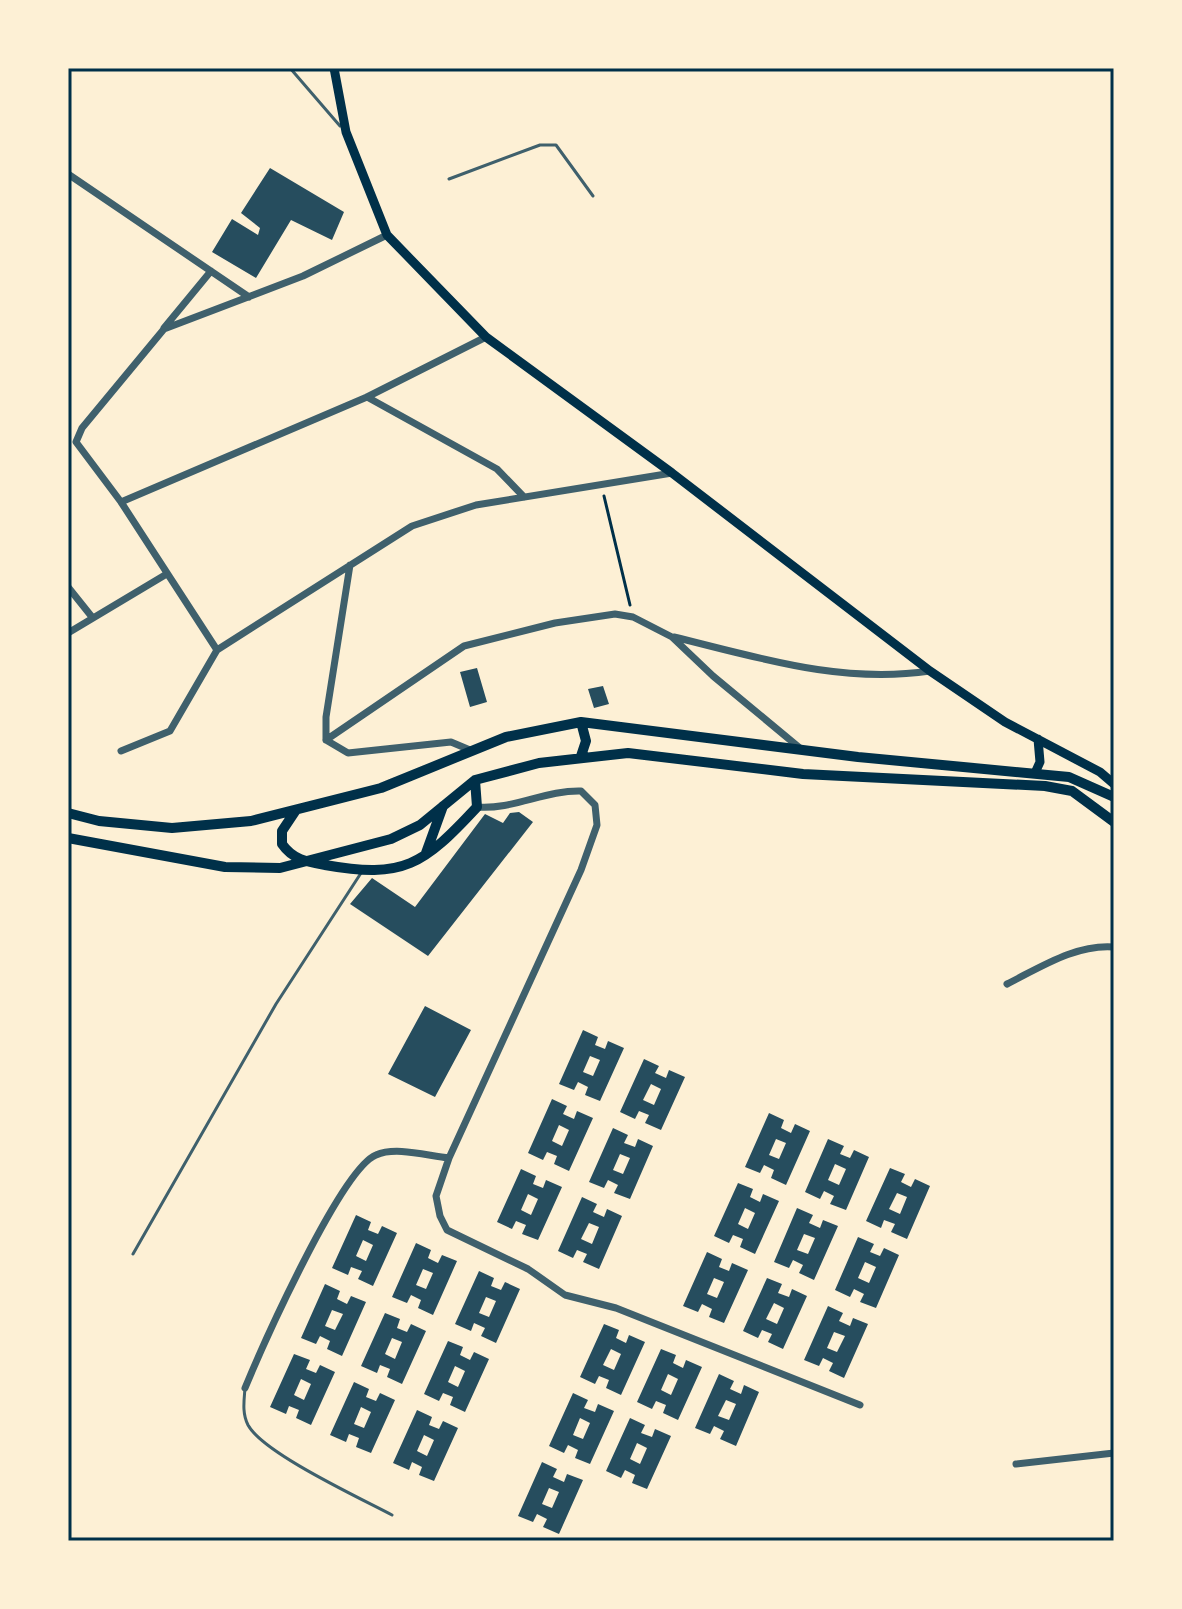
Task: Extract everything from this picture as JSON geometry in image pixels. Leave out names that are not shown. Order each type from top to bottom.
[{"type":"main road","points":[[334,68],[346,132],[387,235],[486,337],[672,473],[930,671],[1005,722],[1114,784]]},
{"type":"main road","points":[[581,722],[586,741],[581,756]]},
{"type":"main road","points":[[68,813],[99,821],[172,828],[251,821],[396,783],[506,737],[581,722],[803,750],[1069,777],[1114,797]]},
{"type":"main road","points":[[1035,773],[1040,762],[1038,739]]},
{"type":"main road","points":[[68,838],[258,870],[391,839],[420,825],[475,780],[512,768],[581,756],[628,753],[803,774],[1045,786],[1072,791],[1114,822]]},
{"type":"main road","points":[[296,810],[282,831],[282,844],[287,852],[304,861],[362,872],[393,871],[426,853],[477,807],[475,780]]},
{"type":"main road","points":[[426,853],[443,805]]},
{"type":"street","points":[[68,174],[249,297]]},
{"type":"street","points":[[164,329],[249,297],[387,235]]},
{"type":"street","points":[[211,271],[82,428],[76,442],[121,502],[165,575],[217,650]]},
{"type":"street","points":[[121,502],[367,397],[486,337]]},
{"type":"street","points":[[367,397],[497,469],[524,497]]},
{"type":"street","points":[[121,751],[170,731],[217,650],[430,517],[601,483],[672,473]]},
{"type":"street","points":[[326,740],[326,717],[350,565]]},
{"type":"street","points":[[68,633],[165,575]]},
{"type":"street","points":[[68,587],[92,617]]},
{"type":"street","points":[[326,740],[464,646],[555,623],[615,614],[633,617],[672,637],[845,674],[888,677],[930,671]]},
{"type":"street","points":[[672,637],[713,676],[803,750]]},
{"type":"street","points":[[326,740],[348,753],[451,742],[470,750]]},
{"type":"street","points":[[477,807],[496,808],[566,790],[581,791],[595,805],[597,825],[581,870],[449,1158],[436,1196],[447,1230],[528,1269],[565,1295],[616,1308],[860,1405]]},
{"type":"street","points":[[1007,984],[1062,956],[1098,946],[1114,947]]},
{"type":"street","points":[[245,1388],[295,1277],[337,1204],[368,1159],[388,1151],[449,1158]]},
{"type":"street","points":[[1016,1464],[1114,1453]]},
{"type":"lane","points":[[290,68],[346,132]]},
{"type":"lane","points":[[449,179],[540,145],[556,145],[593,196]]},
{"type":"lane","points":[[133,1254],[276,1004],[362,872]]},
{"type":"lane","points":[[245,1388],[243,1409],[255,1434],[285,1456],[392,1515]]},
{"type":"path","points":[[601,483],[633,617]]},
{"type":"building","points":[[270,168],[344,212],[332,240],[291,220],[256,278],[212,252],[232,219],[258,235],[260,228],[241,213]]},
{"type":"building","points":[[477,668],[487,702],[470,707],[460,672]]},
{"type":"building","points":[[603,686],[609,704],[594,708],[588,689]]},
{"type":"building","points":[[519,812],[533,822],[428,956],[350,904],[372,878],[415,907],[485,814],[503,823],[510,813]]},
{"type":"building","points":[[425,1006],[471,1030],[435,1097],[388,1074]]},
{"type":"building","points":[[583,1030],[598,1037],[595,1045],[605,1049],[608,1041],[624,1048],[600,1101],[585,1095],[588,1087],[578,1082],[574,1090],[559,1084]],"holes":[[[590,1056],[600,1060],[593,1076],[583,1072]]]},
{"type":"building","points":[[644,1059],[659,1066],[655,1073],[666,1078],[669,1070],[685,1077],[661,1130],[645,1123],[649,1115],[639,1111],[635,1119],[620,1112]],"holes":[[[651,1084],[661,1089],[654,1105],[643,1100]]]},
{"type":"building","points":[[552,1099],[567,1106],[563,1114],[574,1119],[577,1111],[593,1118],[569,1171],[554,1164],[557,1156],[547,1152],[543,1160],[528,1153]],"holes":[[[559,1125],[569,1130],[562,1146],[552,1141]]]},
{"type":"building","points":[[769,1113],[784,1120],[781,1128],[791,1133],[795,1124],[810,1131],[786,1185],[771,1178],[774,1170],[764,1165],[760,1173],[745,1167]],"holes":[[[776,1139],[786,1143],[779,1159],[769,1155]]]},
{"type":"building","points":[[613,1128],[628,1135],[624,1143],[635,1147],[638,1139],[653,1146],[630,1199],[614,1193],[618,1185],[608,1180],[604,1188],[589,1182]],"holes":[[[620,1154],[630,1158],[623,1174],[613,1170]]]},
{"type":"building","points":[[828,1139],[844,1146],[840,1154],[850,1158],[854,1150],[869,1157],[846,1210],[830,1204],[834,1196],[824,1191],[820,1199],[805,1192]],"holes":[[[835,1164],[846,1169],[839,1185],[828,1180]]]},
{"type":"building","points":[[890,1168],[905,1174],[901,1182],[911,1187],[915,1179],[930,1186],[907,1239],[891,1232],[895,1224],[884,1220],[881,1228],[866,1221]],"holes":[[[897,1193],[907,1197],[900,1214],[889,1209]]]},
{"type":"building","points":[[521,1169],[536,1176],[533,1184],[543,1188],[546,1180],[562,1187],[538,1240],[522,1234],[526,1225],[516,1221],[512,1229],[497,1222]],"holes":[[[528,1194],[538,1199],[531,1215],[521,1210]]]},
{"type":"building","points":[[738,1183],[753,1189],[750,1197],[760,1202],[763,1194],[779,1201],[755,1254],[740,1247],[743,1239],[733,1235],[729,1243],[714,1236]],"holes":[[[745,1208],[755,1213],[748,1229],[738,1224]]]},
{"type":"building","points":[[582,1197],[597,1204],[593,1212],[604,1217],[607,1209],[622,1216],[599,1269],[583,1262],[587,1254],[577,1250],[573,1258],[558,1251]],"holes":[[[589,1223],[599,1227],[592,1244],[581,1239]]]},
{"type":"building","points":[[797,1208],[813,1215],[809,1223],[820,1228],[823,1220],[838,1226],[814,1280],[799,1273],[803,1265],[793,1260],[789,1268],[774,1262]],"holes":[[[804,1234],[815,1238],[808,1254],[797,1250]]]},
{"type":"building","points":[[356,1215],[371,1222],[368,1230],[378,1234],[382,1226],[397,1233],[373,1286],[358,1279],[362,1271],[351,1267],[348,1275],[332,1268]],"holes":[[[363,1240],[373,1245],[366,1261],[356,1256]]]},
{"type":"building","points":[[858,1237],[874,1244],[870,1252],[880,1256],[884,1248],[899,1255],[876,1308],[860,1302],[864,1294],[854,1289],[850,1297],[835,1290]],"holes":[[[865,1262],[876,1267],[869,1283],[858,1278]]]},
{"type":"building","points":[[416,1243],[431,1250],[428,1258],[438,1263],[442,1255],[457,1261],[433,1315],[418,1308],[421,1300],[411,1295],[407,1303],[392,1297]],"holes":[[[423,1269],[433,1273],[426,1289],[416,1285]]]},
{"type":"building","points":[[707,1252],[722,1259],[719,1267],[729,1271],[732,1263],[748,1270],[724,1323],[709,1317],[712,1309],[702,1304],[698,1312],[683,1306]],"holes":[[[714,1278],[724,1282],[717,1298],[707,1294]]]},
{"type":"building","points":[[479,1271],[494,1278],[491,1286],[501,1290],[505,1282],[520,1289],[496,1343],[481,1336],[485,1328],[474,1323],[471,1331],[455,1324]],"holes":[[[486,1297],[496,1301],[489,1317],[479,1313]]]},
{"type":"building","points":[[767,1278],[782,1284],[778,1293],[789,1297],[792,1289],[807,1296],[783,1349],[768,1342],[772,1334],[762,1330],[758,1338],[743,1331]],"holes":[[[774,1303],[784,1308],[777,1324],[766,1319]]]},
{"type":"building","points":[[325,1284],[340,1291],[337,1299],[347,1304],[351,1296],[366,1302],[342,1356],[327,1349],[330,1341],[320,1336],[316,1344],[301,1338]],"holes":[[[332,1310],[343,1314],[335,1330],[325,1326]]]},
{"type":"building","points":[[828,1306],[843,1313],[839,1321],[850,1326],[853,1318],[868,1324],[844,1378],[829,1371],[833,1363],[823,1358],[819,1366],[804,1360]],"holes":[[[834,1332],[845,1336],[837,1352],[827,1348]]]},
{"type":"building","points":[[385,1313],[400,1319],[397,1328],[407,1332],[411,1324],[426,1331],[402,1384],[387,1377],[390,1369],[380,1365],[377,1373],[361,1366]],"holes":[[[392,1338],[402,1342],[395,1359],[385,1354]]]},
{"type":"building","points":[[604,1324],[619,1330],[616,1338],[626,1343],[629,1335],[645,1342],[621,1395],[606,1388],[609,1380],[599,1376],[595,1384],[580,1377]],"holes":[[[611,1349],[621,1354],[614,1370],[603,1365]]]},
{"type":"building","points":[[448,1341],[463,1347],[460,1355],[470,1360],[474,1352],[489,1359],[465,1412],[450,1405],[453,1397],[443,1393],[439,1401],[424,1394]],"holes":[[[455,1366],[465,1371],[458,1387],[448,1382]]]},
{"type":"building","points":[[661,1349],[676,1355],[673,1363],[683,1368],[686,1360],[702,1367],[678,1420],[663,1413],[666,1405],[656,1401],[652,1409],[637,1402]],"holes":[[[668,1374],[678,1379],[671,1395],[661,1390]]]},
{"type":"building","points":[[294,1354],[310,1360],[306,1369],[316,1373],[320,1365],[335,1372],[311,1425],[296,1418],[299,1410],[289,1406],[286,1414],[270,1407]],"holes":[[[301,1379],[311,1384],[304,1400],[294,1395]]]},
{"type":"building","points":[[719,1374],[734,1381],[730,1389],[741,1394],[744,1385],[759,1392],[736,1446],[720,1439],[724,1431],[714,1426],[710,1434],[695,1428]],"holes":[[[726,1400],[736,1404],[729,1420],[718,1416]]]},
{"type":"building","points":[[354,1382],[369,1389],[366,1397],[376,1401],[380,1393],[395,1400],[371,1453],[356,1447],[359,1438],[349,1434],[346,1442],[330,1435]],"holes":[[[361,1407],[371,1412],[364,1428],[354,1424]]]},
{"type":"building","points":[[573,1393],[588,1400],[584,1408],[595,1412],[598,1404],[614,1411],[590,1464],[575,1458],[578,1450],[568,1445],[564,1453],[549,1446]],"holes":[[[580,1418],[590,1423],[583,1439],[573,1435]]]},
{"type":"building","points":[[417,1410],[432,1417],[429,1425],[439,1429],[443,1421],[458,1428],[434,1481],[419,1475],[422,1467],[412,1462],[409,1470],[393,1463]],"holes":[[[424,1435],[434,1440],[427,1456],[417,1451]]]},
{"type":"building","points":[[630,1418],[645,1425],[641,1433],[652,1437],[655,1429],[671,1436],[647,1489],[632,1483],[635,1475],[625,1470],[621,1478],[606,1471]],"holes":[[[637,1443],[647,1448],[640,1464],[630,1459]]]},
{"type":"building","points":[[542,1462],[557,1469],[553,1477],[564,1482],[567,1474],[583,1480],[559,1534],[543,1527],[547,1519],[537,1514],[533,1522],[518,1516]],"holes":[[[549,1488],[559,1492],[552,1508],[542,1504]]]}]
